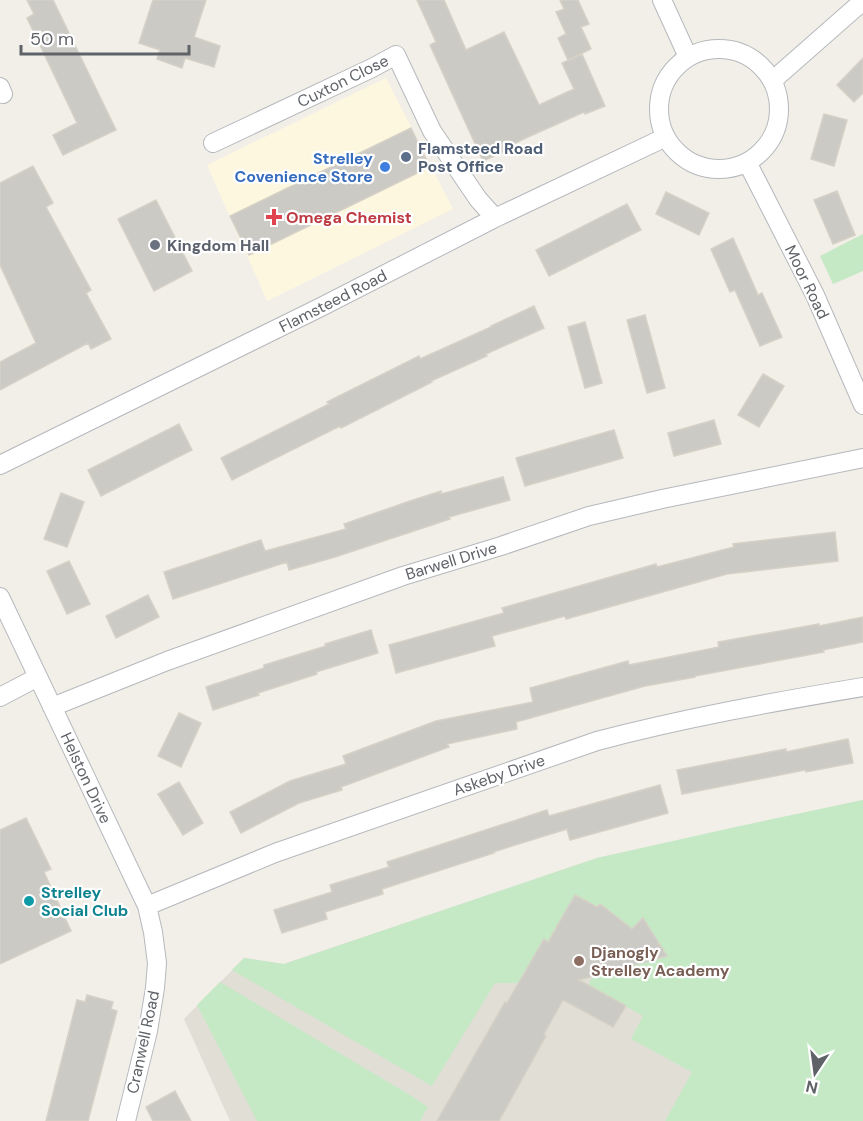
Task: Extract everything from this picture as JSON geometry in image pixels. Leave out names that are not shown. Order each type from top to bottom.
[{"type":"street","points":[[662,0],[688,57]]},
{"type":"street","points":[[772,81],[863,1]]},
{"type":"street","points":[[708,50],[740,53],[751,58],[772,81],[779,106],[777,127],[772,138],[759,154],[747,162],[727,169],[696,165],[678,153],[666,137],[659,113],[661,92],[666,80],[688,57],[708,50]]},
{"type":"street","name":"Cuxton Close","points":[[213,143],[396,55],[432,131],[478,199],[495,218]]},
{"type":"street","name":"Flamsteed Road","points":[[0,465],[319,308],[495,218],[666,137]]},
{"type":"street","name":"Moor Road","points":[[747,162],[815,295],[863,405]]},
{"type":"street","name":"Barwell Drive","points":[[52,707],[167,660],[404,576],[589,516],[863,458]]},
{"type":"street","name":"Helston Drive","points":[[0,597],[147,906],[157,963]]},
{"type":"street","points":[[0,697],[38,677]]},
{"type":"street","name":"Askeby Drive","points":[[147,906],[275,853],[597,741],[640,729],[737,708],[863,687]]},
{"type":"street","name":"Cranwell Road","points":[[126,1121],[148,1031],[157,963]]},
{"type":"shaded area","points":[[386,78],[453,209],[267,301],[207,165]]},
{"type":"shaded area","name":"Djanogly Strelley Academy","points":[[863,800],[863,1121],[230,1121],[184,1019],[244,958],[284,964],[597,858]]},
{"type":"green space","points":[[863,234],[863,271],[833,284],[820,256]]},
{"type":"green space","name":"Djanogly Strelley Academy","points":[[863,800],[863,1121],[665,1121],[692,1072],[631,1039],[643,1016],[588,985],[593,976],[667,956],[643,919],[627,934],[605,922],[611,912],[600,904],[597,907],[576,895],[548,942],[544,939],[519,983],[495,983],[432,1086],[232,970],[244,958],[284,964],[597,858]]},
{"type":"green space","points":[[220,982],[428,1107],[420,1121],[257,1121],[197,1005]]},
{"type":"building","points":[[27,0],[53,0],[116,130],[63,155],[53,135],[77,123],[27,18],[34,14]]},
{"type":"building","points":[[153,0],[206,0],[194,37],[220,46],[214,67],[185,58],[182,68],[157,59],[160,50],[139,43]]},
{"type":"building","points":[[417,0],[444,0],[466,50],[504,32],[539,105],[574,89],[562,63],[582,54],[605,106],[585,114],[584,112],[528,137],[509,146],[510,149],[483,161],[430,45],[436,42]]},
{"type":"building","points":[[560,0],[578,0],[589,24],[581,27],[591,49],[568,60],[558,38],[566,34],[556,12],[564,9]]},
{"type":"building","points":[[863,58],[863,93],[854,102],[837,85]]},
{"type":"building","points":[[824,114],[847,120],[834,166],[811,159]]},
{"type":"building","points":[[411,128],[430,167],[249,255],[230,216]]},
{"type":"building","points":[[33,166],[53,203],[46,207],[91,290],[86,293],[111,339],[91,349],[88,343],[0,390],[0,362],[36,343],[0,265],[0,183]]},
{"type":"building","points":[[837,191],[855,235],[833,244],[814,200]]},
{"type":"building","points":[[666,192],[709,213],[699,235],[656,214]]},
{"type":"building","name":"Kingdom Hall","points":[[156,200],[192,271],[154,291],[118,219]]},
{"type":"building","points":[[627,204],[641,230],[549,276],[536,250]]},
{"type":"building","points":[[733,238],[758,295],[762,293],[782,337],[760,346],[735,290],[730,292],[711,249]]},
{"type":"building","points":[[534,306],[544,328],[486,354],[487,356],[431,381],[341,428],[340,426],[232,480],[221,458],[419,356],[420,359]]},
{"type":"building","points":[[645,315],[665,388],[647,393],[627,320]]},
{"type":"building","points":[[585,322],[602,383],[585,388],[568,327]]},
{"type":"building","points":[[763,374],[784,386],[759,427],[738,415]]},
{"type":"building","points":[[714,420],[721,444],[674,456],[668,433]]},
{"type":"building","points":[[179,424],[192,450],[101,496],[88,470]]},
{"type":"building","points":[[614,430],[623,458],[525,486],[516,458]]},
{"type":"building","points":[[503,477],[510,500],[449,517],[450,519],[289,570],[287,562],[173,599],[164,572],[261,540],[265,551],[346,529],[344,524],[410,501],[441,491],[441,494]]},
{"type":"building","points":[[61,493],[84,502],[67,547],[44,539]]},
{"type":"building","points":[[835,532],[838,561],[727,574],[566,619],[565,616],[492,636],[495,646],[396,673],[389,645],[504,613],[502,608],[656,564],[657,567],[734,547],[733,544]]},
{"type":"building","points":[[69,561],[90,604],[67,614],[47,571]]},
{"type":"building","points":[[148,595],[159,617],[116,638],[106,616]]},
{"type":"building","points":[[863,617],[863,642],[823,650],[824,652],[645,686],[516,722],[517,729],[447,744],[449,747],[341,787],[342,790],[299,803],[241,833],[230,812],[290,781],[346,764],[343,756],[436,721],[533,702],[530,688],[628,661],[629,665],[719,647],[718,642]]},
{"type":"building","points":[[371,630],[378,653],[316,672],[317,674],[213,710],[206,687],[264,668],[264,665]]},
{"type":"building","points":[[179,713],[201,723],[181,767],[158,756]]},
{"type":"building","points":[[848,739],[853,763],[682,794],[677,770]]},
{"type":"building","points":[[179,782],[203,823],[183,835],[158,794]]},
{"type":"building","points":[[660,785],[668,813],[570,840],[567,829],[493,852],[382,889],[383,894],[325,912],[327,919],[282,933],[274,910],[332,892],[330,885],[389,867],[387,862],[547,810],[549,816]]},
{"type":"building","name":"Strelley Social Club","points":[[26,818],[51,869],[44,872],[71,931],[0,964],[0,830]]},
{"type":"building","points":[[575,895],[597,907],[600,904],[632,929],[643,918],[667,956],[579,980],[626,1006],[613,1027],[563,1000],[544,1034],[546,1036],[499,1121],[437,1121],[505,1002],[507,1003],[544,939],[548,942]]},
{"type":"building","points":[[87,995],[113,1002],[111,1009],[117,1011],[88,1121],[46,1121],[77,1000],[85,1002]]},
{"type":"building","points":[[175,1091],[191,1121],[153,1121],[146,1107]]},
{"type":"place","name":"Flamsteed Road Post Office","points":[[406,157]]},
{"type":"place","name":"Strelley Covenience Store","points":[[385,167]]},
{"type":"place","name":"Omega Chemist","points":[[274,217]]},
{"type":"place","name":"Kingdom Hall","points":[[155,245]]},
{"type":"place","name":"Strelley Social Club","points":[[29,901]]},
{"type":"place","name":"Djanogly Strelley Academy","points":[[579,961]]}]
